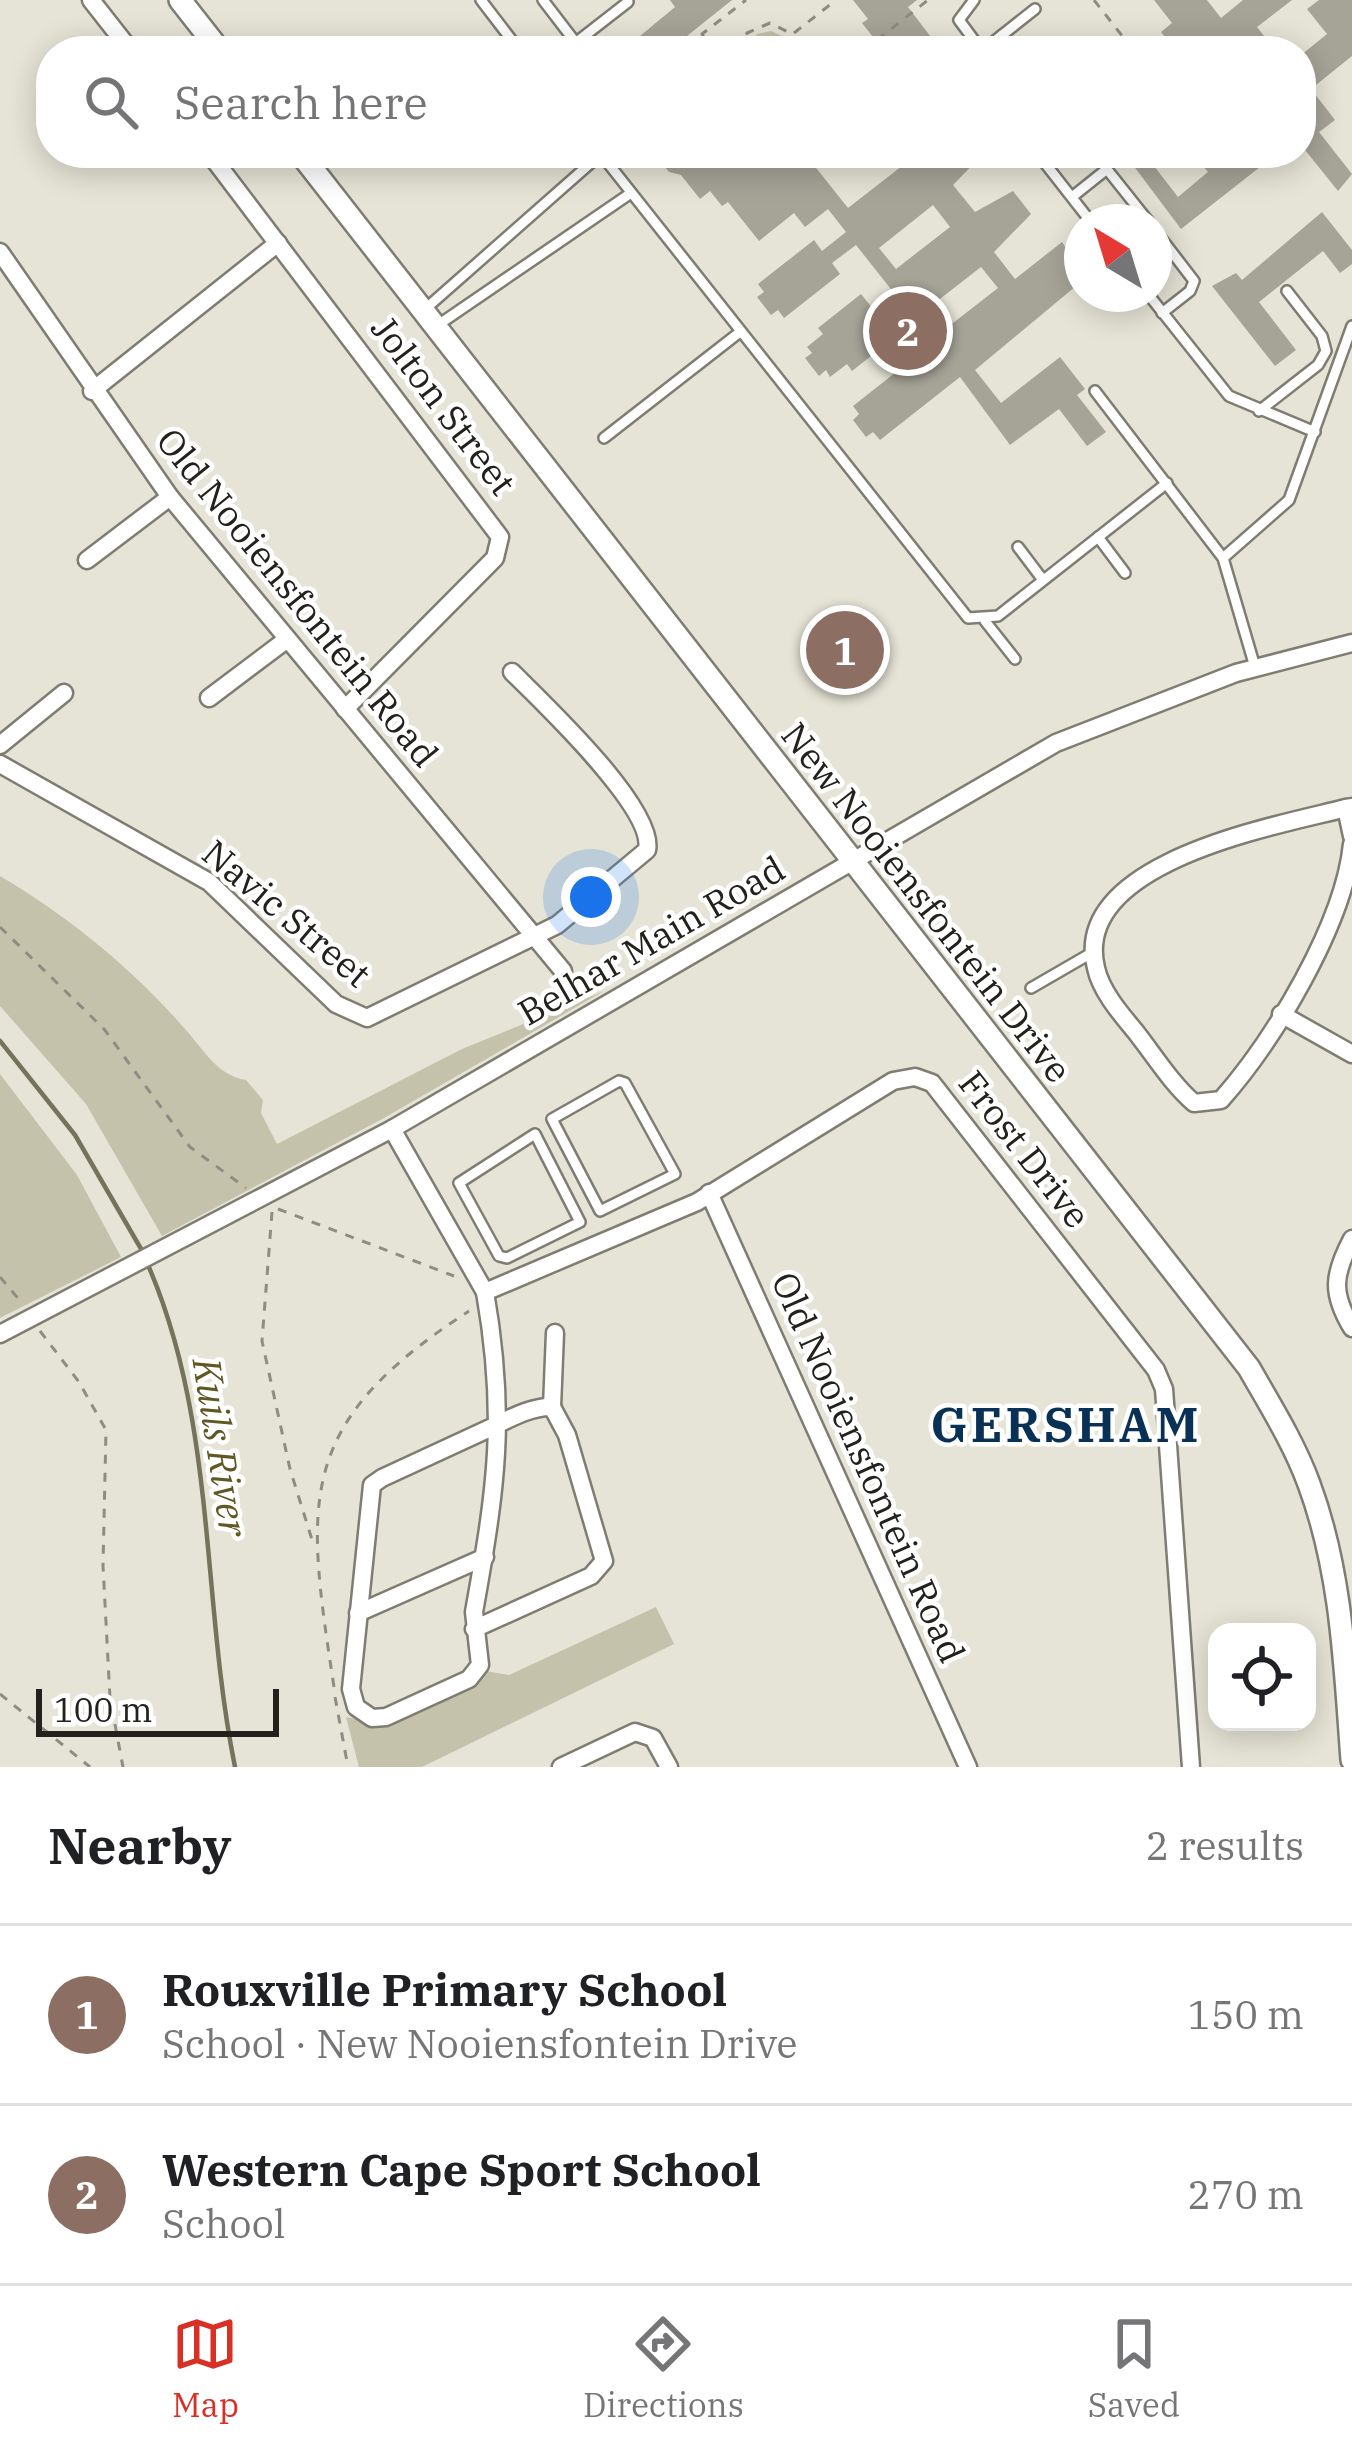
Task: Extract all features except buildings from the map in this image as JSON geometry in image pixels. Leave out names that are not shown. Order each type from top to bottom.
[{"type":"street","points":[[91,0],[119,36]]},
{"type":"street","points":[[180,0],[208,36]]},
{"type":"street","points":[[92,392],[278,243],[220,168]]},
{"type":"street","name":"New Nooiensfontein Drive","points":[[312,168],[1249,1368],[1309,1482],[1338,1594],[1352,1760]]},
{"type":"street","name":"Jolton Street","points":[[278,243],[500,537],[495,558],[345,709]]},
{"type":"street","name":"Old Nooiensfontein Road","points":[[0,251],[7,279],[170,496],[562,970]]},
{"type":"street","points":[[87,560],[170,496]]},
{"type":"street","points":[[209,698],[286,640]]},
{"type":"street","name":"Belhar Main Road","points":[[0,1334],[392,1129],[1089,727],[1256,668],[1352,644]]},
{"type":"street","points":[[512,671],[580,742],[638,815],[649,841],[647,850],[620,876],[536,936]]},
{"type":"street","points":[[0,745],[64,693]]},
{"type":"street","name":"Navic Street","points":[[0,764],[208,882],[353,1015],[367,1018],[380,1013],[536,936]]},
{"type":"street","points":[[1349,808],[1352,840],[1342,894],[1281,1013],[1221,1100],[1194,1103],[1107,993],[1095,951],[1108,906],[1129,886],[1184,855],[1349,808]]},
{"type":"street","points":[[1281,1013],[1352,1054]]},
{"type":"street","name":"Frost Drive","points":[[482,1286],[649,1223],[709,1193],[892,1081],[915,1077],[938,1089],[1156,1370],[1164,1389],[1191,1767]]},
{"type":"street","points":[[392,1129],[482,1286],[499,1424],[499,1471],[474,1629],[481,1660],[472,1677],[372,1718],[356,1707],[351,1696],[372,1485],[499,1424],[551,1407]]},
{"type":"street","name":"Old Nooiensfontein Road","points":[[709,1193],[968,1767]]},
{"type":"street","points":[[1352,1239],[1334,1283],[1338,1305],[1352,1328]]},
{"type":"street","points":[[474,1629],[591,1576],[602,1565],[604,1551],[567,1435],[551,1407],[555,1333]]},
{"type":"street","points":[[358,1613],[484,1557]]},
{"type":"street","points":[[561,1767],[635,1732],[653,1738],[669,1767]]},
{"type":"lane","points":[[481,0],[509,36]]},
{"type":"lane","points":[[543,0],[571,36]]},
{"type":"lane","points":[[971,36],[959,20],[974,0]]},
{"type":"lane","points":[[585,36],[628,2]]},
{"type":"lane","points":[[1002,35],[1035,9]]},
{"type":"lane","points":[[429,319],[585,168]]},
{"type":"lane","points":[[612,168],[956,609],[985,620],[1015,659]]},
{"type":"lane","points":[[1049,168],[1077,204]]},
{"type":"lane","points":[[1072,197],[1107,170],[1134,204]]},
{"type":"lane","points":[[429,319],[631,193]]},
{"type":"lane","points":[[1172,252],[1194,281],[1190,291],[1172,305]]},
{"type":"lane","points":[[1259,411],[1318,365],[1326,351],[1322,336],[1287,291]]},
{"type":"lane","points":[[1162,313],[1229,396],[1316,432]]},
{"type":"lane","points":[[1223,558],[1281,512],[1316,432],[1352,326]]},
{"type":"lane","points":[[604,438],[740,332]]},
{"type":"lane","points":[[1095,391],[1223,558],[1256,668]]},
{"type":"lane","points":[[985,620],[1167,483]]},
{"type":"lane","points":[[1098,538],[1125,573]]},
{"type":"lane","points":[[1018,547],[1043,580]]},
{"type":"lane","points":[[1031,988],[1095,951]]},
{"type":"lane","points":[[619,1081],[625,1083],[674,1174],[638,1195],[598,1210],[552,1121],[619,1081]]},
{"type":"lane","points":[[535,1134],[580,1219],[569,1230],[507,1258],[499,1256],[459,1183],[535,1134]]},
{"type":"lane","points":[[638,1195],[649,1223]]},
{"type":"lane","points":[[569,1230],[579,1253]]},
{"type":"path","points":[[704,36],[746,0]]},
{"type":"path","points":[[746,36],[762,24],[778,25],[792,34],[836,0]]},
{"type":"path","points":[[882,36],[928,0]]},
{"type":"path","points":[[1094,0],[1122,36]]},
{"type":"path","points":[[615,172],[620,168]]},
{"type":"path","points":[[0,927],[104,1028],[205,1163],[253,1192]]},
{"type":"path","points":[[313,1544],[262,1341],[272,1208],[482,1286]]},
{"type":"path","points":[[0,1277],[33,1318],[106,1430],[106,1632],[110,1698],[123,1767]]},
{"type":"path","points":[[0,1694],[90,1767]]},
{"type":"shaded area","points":[[0,876],[98,945],[165,1007],[219,1068],[246,1080],[263,1100],[261,1113],[277,1144],[462,1049],[604,991],[384,1118],[162,1236],[86,1104],[0,1006]]},
{"type":"shaded area","points":[[0,1074],[77,1175],[121,1257],[0,1318]]},
{"type":"shaded area","points":[[656,1607],[674,1644],[422,1767],[359,1767],[346,1717],[361,1720],[471,1686],[486,1671],[509,1675]]},
{"type":"waterway","name":"Kuils River","points":[[0,1041],[75,1135],[144,1254]]},
{"type":"waterway","name":"Kuils River","points":[[148,1265],[170,1325],[197,1450],[235,1767]]},
{"type":"place","name":"Western Cape Sport School","points":[[908,331]]},
{"type":"place","name":"Rouxville Primary School","points":[[845,650]]},
{"type":"district","name":"GERSHAM","points":[[1066,1424]]}]
